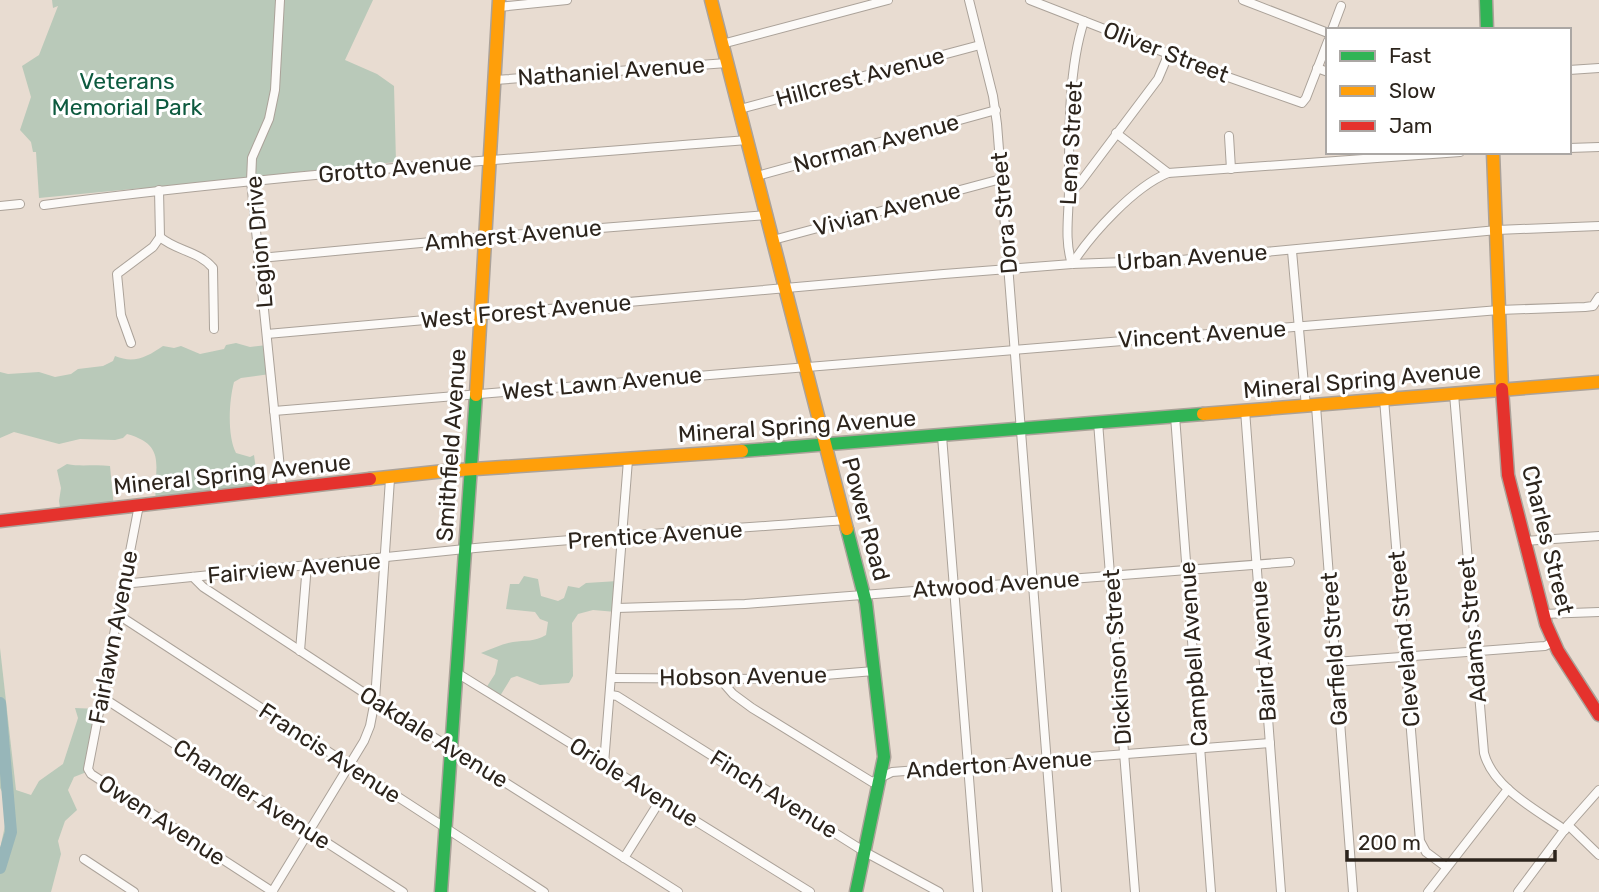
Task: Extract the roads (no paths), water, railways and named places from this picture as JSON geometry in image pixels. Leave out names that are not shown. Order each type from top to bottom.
[{"type":"main road","name":"Power Road","points":[[711,0],[864,594],[883,741],[881,777],[856,892]]},
{"type":"main road","points":[[1486,0],[1488,28]]},
{"type":"main road","name":"Smithfield Avenue","points":[[441,892],[471,470],[499,3]]},
{"type":"main road","name":"Charles Street","points":[[1493,154],[1508,475],[1523,541],[1553,642],[1599,715]]},
{"type":"main road","name":"Mineral Spring Avenue","points":[[0,521],[282,488],[471,470],[942,436],[1599,382]]},
{"type":"street","name":"Legion Drive","points":[[280,0],[273,102],[253,158],[251,181],[282,488]]},
{"type":"street","points":[[499,3],[567,0]]},
{"type":"street","points":[[722,44],[888,0]]},
{"type":"street","name":"Dora Street","points":[[969,0],[996,110],[1057,892]]},
{"type":"street","name":"Oliver Street","points":[[1030,0],[1302,103],[1317,68]]},
{"type":"street","points":[[1243,0],[1326,32]]},
{"type":"street","points":[[1333,28],[1341,6]]},
{"type":"street","name":"Lena Street","points":[[1072,264],[1068,251],[1069,193],[1076,49],[1084,21]]},
{"type":"street","name":"Hillcrest Avenue","points":[[740,109],[980,45]]},
{"type":"street","points":[[1326,46],[1317,68],[1326,71]]},
{"type":"street","points":[[1069,193],[1079,184],[1158,79],[1169,53]]},
{"type":"street","name":"Nathaniel Avenue","points":[[495,80],[727,63]]},
{"type":"street","points":[[1571,70],[1599,68]]},
{"type":"street","name":"Norman Avenue","points":[[757,176],[996,110]]},
{"type":"street","points":[[1116,133],[1168,173]]},
{"type":"street","points":[[1229,136],[1231,169]]},
{"type":"street","name":"Grotto Avenue","points":[[44,205],[251,181],[747,140]]},
{"type":"street","points":[[1571,148],[1599,147]]},
{"type":"street","points":[[1072,264],[1126,202],[1168,173],[1433,154]]},
{"type":"street","name":"Vivian Avenue","points":[[774,240],[1002,179]]},
{"type":"street","points":[[131,343],[121,315],[117,274],[153,247],[160,237],[159,190]]},
{"type":"street","points":[[0,206],[20,204]]},
{"type":"street","name":"Amherst Avenue","points":[[260,258],[767,215]]},
{"type":"street","name":"Urban Avenue","points":[[785,289],[1072,264],[1181,260],[1497,230],[1599,226]]},
{"type":"street","points":[[160,237],[169,245],[204,259],[214,268],[214,329]]},
{"type":"street","name":"Garfield Street","points":[[1292,250],[1298,327],[1311,406],[1353,892]]},
{"type":"street","name":"West Forest Avenue","points":[[267,334],[785,289]]},
{"type":"street","name":"Vincent Avenue","points":[[805,367],[1500,310],[1585,307],[1593,306],[1598,299]]},
{"type":"street","name":"West Lawn Avenue","points":[[274,411],[805,367]]},
{"type":"street","name":"Adams Street","points":[[1454,394],[1474,651],[1484,753],[1488,766],[1508,789],[1566,828],[1599,855]]},
{"type":"street","name":"Cleveland Street","points":[[1384,399],[1420,841],[1426,852],[1446,867]]},
{"type":"street","name":"Baird Avenue","points":[[1245,410],[1281,892]]},
{"type":"street","name":"Campbell Avenue","points":[[1175,416],[1211,892]]},
{"type":"street","name":"Dickinson Street","points":[[1098,422],[1135,892]]},
{"type":"street","points":[[942,436],[978,892]]},
{"type":"street","points":[[604,764],[628,460]]},
{"type":"street","points":[[273,892],[367,736],[374,699],[390,479]]},
{"type":"street","name":"Fairlawn Avenue","points":[[88,769],[139,505]]},
{"type":"street","name":"Prentice Avenue","points":[[465,549],[845,520]]},
{"type":"street","points":[[1523,541],[1599,536]]},
{"type":"street","name":"Fairview Avenue","points":[[123,584],[465,549]]},
{"type":"street","name":"Atwood Avenue","points":[[618,608],[745,604],[1290,562]]},
{"type":"street","points":[[300,651],[307,564]]},
{"type":"street","name":"Oakdale Avenue","points":[[193,578],[374,699],[678,892]]},
{"type":"street","points":[[1543,614],[1599,612]]},
{"type":"street","name":"Francis Avenue","points":[[117,614],[544,892]]},
{"type":"street","points":[[1335,662],[1545,646],[1553,642]]},
{"type":"street","name":"Hobson Avenue","points":[[612,678],[776,679],[874,671]]},
{"type":"street","name":"Oriole Avenue","points":[[457,673],[810,892]]},
{"type":"street","name":"Anderton Avenue","points":[[720,679],[733,694],[752,708],[872,782],[892,772],[1270,743]]},
{"type":"street","name":"Finch Avenue","points":[[611,695],[617,696],[694,743],[865,852],[939,892]]},
{"type":"street","name":"Chandler Avenue","points":[[102,696],[403,892]]},
{"type":"street","name":"Owen Avenue","points":[[88,769],[91,774],[273,892]]},
{"type":"street","points":[[1428,892],[1508,789]]},
{"type":"street","points":[[1518,892],[1566,828],[1599,790]]},
{"type":"street","points":[[624,858],[661,799]]},
{"type":"street","points":[[84,859],[134,892]]},
{"type":"waterway","points":[[0,703],[11,832],[0,868]]},
{"type":"park label","name":"Veterans Memorial Park","points":[[127,94]]}]
